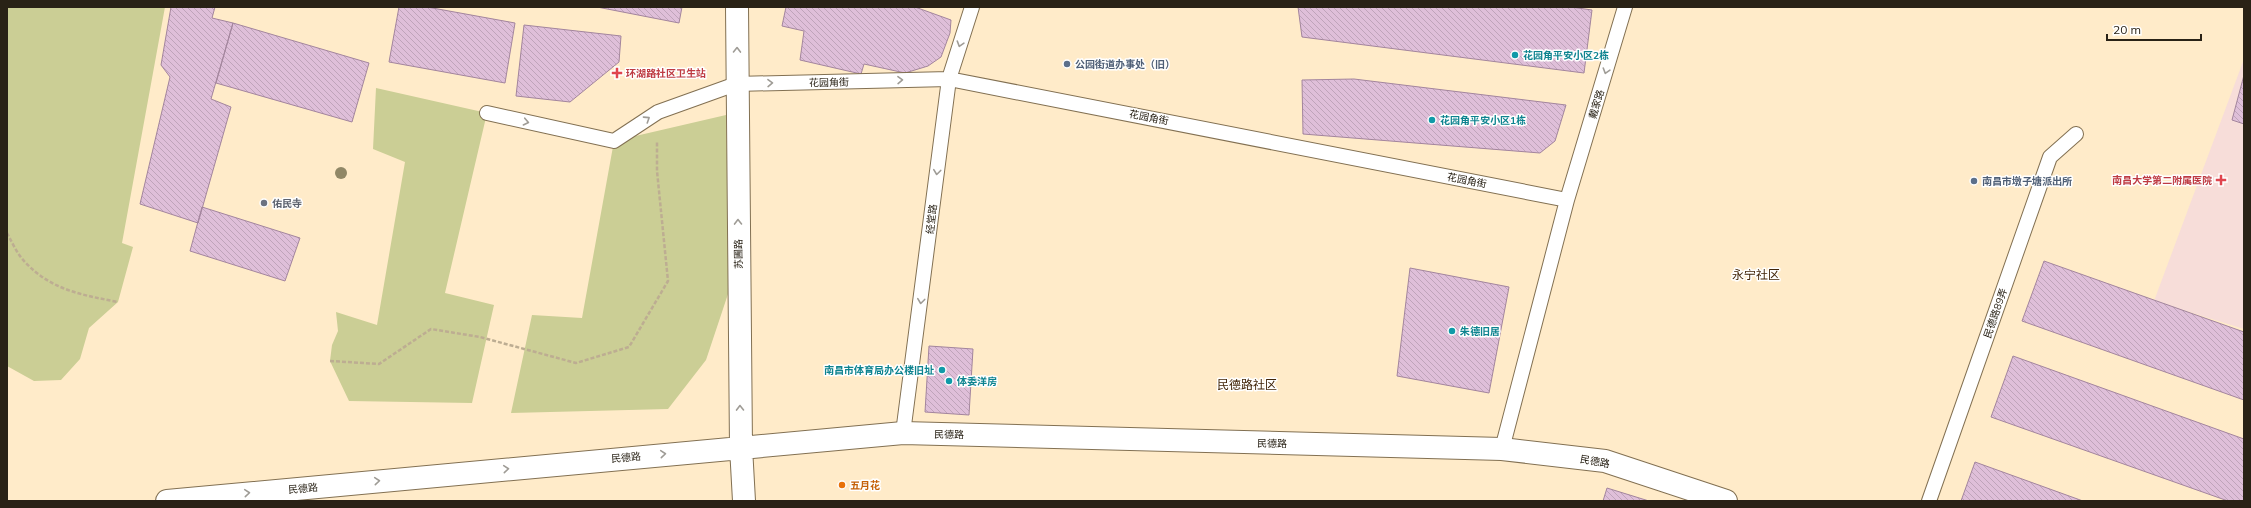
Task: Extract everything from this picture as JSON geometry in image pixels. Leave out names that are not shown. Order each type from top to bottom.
[{"type":"main road","name":"苏圃路","points":[[737,7],[736,84],[741,446],[744,501]]},
{"type":"main road","name":"民德路","points":[[167,501],[741,446],[903,433],[1502,449],[1605,461],[1726,501]]},
{"type":"lane","name":"经堂路","points":[[903,433],[949,79],[972,7]]},
{"type":"lane","name":"戴家路","points":[[1567,200],[1625,7]]},
{"type":"lane","name":"花园角街","points":[[488,113],[614,141],[658,112],[736,84],[949,79],[1567,200]]},
{"type":"lane","name":"民德路89弄","points":[[1929,501],[2050,157],[2076,134]]},
{"type":"lane","points":[[1502,449],[1567,200]]},
{"type":"path","points":[[330,361],[379,364],[431,329],[480,337],[576,363],[629,347],[668,281],[657,171],[658,112]]},
{"type":"path","points":[[7,233],[24,261],[49,283],[81,295],[118,302]]},
{"type":"shaded area","name":"南昌大学第二附属医院","points":[[2244,59],[2244,329],[2154,301]]},
{"type":"green space","points":[[7,7],[165,7],[122,243],[133,247],[118,302],[89,328],[80,359],[61,380],[34,381],[7,366]]},
{"type":"green space","points":[[376,88],[487,113],[445,293],[494,305],[472,403],[349,401],[330,361],[332,345],[338,331],[336,312],[377,325],[405,162],[373,149]]},
{"type":"green space","points":[[726,115],[730,288],[706,360],[668,409],[511,413],[532,315],[582,318],[614,141]]},
{"type":"building","points":[[171,7],[215,7],[212,18],[233,23],[211,99],[231,107],[198,223],[140,204],[170,77],[161,65]]},
{"type":"building","points":[[399,7],[427,7],[515,23],[505,83],[389,62]]},
{"type":"building","points":[[597,7],[682,7],[679,23]]},
{"type":"building","points":[[786,7],[915,7],[951,20],[950,33],[941,57],[928,66],[905,73],[864,64],[861,74],[800,60],[804,31],[782,26]]},
{"type":"building","name":"花园角平安小区2栋","points":[[1298,7],[1571,7],[1592,10],[1584,73],[1302,37]]},
{"type":"building","points":[[233,23],[369,63],[352,122],[216,83]]},
{"type":"building","points":[[524,25],[621,36],[619,62],[570,102],[516,96]]},
{"type":"building","points":[[2244,75],[2244,124],[2232,120]]},
{"type":"building","name":"花园角平安小区1栋","points":[[1354,79],[1566,105],[1555,141],[1540,153],[1303,134],[1302,80]]},
{"type":"building","points":[[202,207],[300,238],[285,281],[190,251]]},
{"type":"building","points":[[2044,261],[2244,332],[2244,400],[2022,321]]},
{"type":"building","name":"朱德旧居","points":[[1410,268],[1509,287],[1489,393],[1397,376]]},
{"type":"building","name":"体委洋房","points":[[929,346],[973,349],[969,415],[925,412]]},
{"type":"building","points":[[2013,356],[2244,439],[2244,501],[2228,501],[1991,417]]},
{"type":"building","points":[[1975,462],[2083,501],[1961,501]]},
{"type":"building","points":[[1607,488],[1649,501],[1603,501]]},
{"type":"place","name":"花园角平安小区2栋","points":[[1515,55]]},
{"type":"place","name":"公园街道办事处（旧）","points":[[1067,64]]},
{"type":"place","name":"环湖路社区卫生站","points":[[617,73]]},
{"type":"place","name":"花园角平安小区1栋","points":[[1432,120]]},
{"type":"place","name":"南昌大学第二附属医院","points":[[2221,180]]},
{"type":"place","name":"南昌市墩子塘派出所","points":[[1974,181]]},
{"type":"place","name":"佑民寺","points":[[264,203]]},
{"type":"place","name":"朱德旧居","points":[[1452,331]]},
{"type":"place","name":"南昌市体育局办公楼旧址","points":[[942,370]]},
{"type":"place","name":"体委洋房","points":[[949,381]]},
{"type":"place","name":"五月花","points":[[842,485]]},
{"type":"district","name":"永宁社区","points":[[1756,275]]},
{"type":"district","name":"民德路社区","points":[[1247,385]]}]
